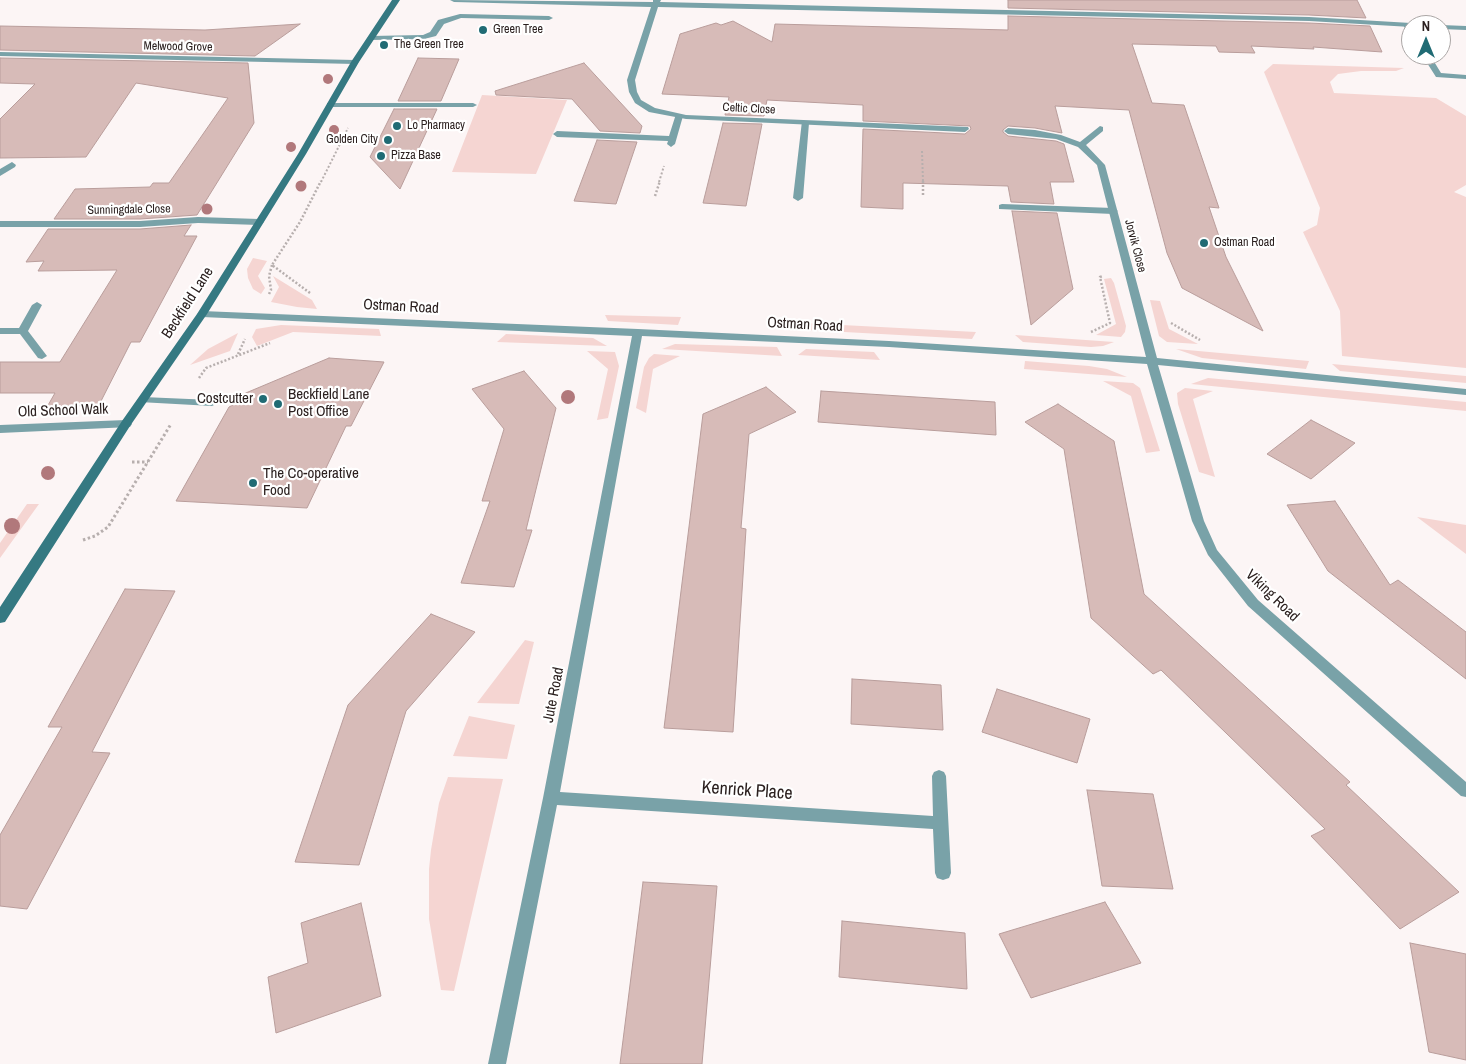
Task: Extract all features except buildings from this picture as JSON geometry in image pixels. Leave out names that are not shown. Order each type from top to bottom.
[{"type":"street","name":"Beckfield Lane","points":[[0,618],[50,544],[126,424],[202,314],[302,154],[355,62],[396,0]]},
{"type":"street","points":[[454,0],[656,2],[1309,19],[1401,26]]},
{"type":"street","points":[[516,17],[523,2]]},
{"type":"street","name":"Celtic Close","points":[[656,2],[630,80],[638,101],[652,110],[679,116],[805,124],[965,129]]},
{"type":"street","points":[[371,38],[424,37],[433,34],[440,22],[460,16],[549,18]]},
{"type":"street","points":[[1451,27],[1466,28]]},
{"type":"street","name":"Melwood Grove","points":[[0,54],[355,62]]},
{"type":"street","points":[[1432,65],[1438,75],[1466,77]]},
{"type":"street","points":[[330,105],[473,105]]},
{"type":"street","points":[[557,134],[672,141],[679,116]]},
{"type":"street","points":[[798,198],[805,124]]},
{"type":"street","points":[[1081,145],[1100,129]]},
{"type":"street","name":"Jorvik Close","points":[[1008,131],[1058,137],[1081,145],[1094,155],[1101,165],[1152,362]]},
{"type":"street","points":[[0,172],[12,165]]},
{"type":"street","points":[[1002,207],[1113,211]]},
{"type":"street","name":"Sunningdale Close","points":[[0,224],[140,224],[198,220],[259,222]]},
{"type":"street","points":[[23,331],[37,305]]},
{"type":"street","name":"Ostman Road","points":[[202,314],[328,318],[889,344],[1152,362],[1466,392]]},
{"type":"street","points":[[0,331],[23,331]]},
{"type":"street","points":[[23,331],[42,356]]},
{"type":"street","name":"Jute Road","points":[[498,1064],[551,798],[638,332]]},
{"type":"street","name":"Viking Road","points":[[1152,362],[1198,521],[1212,552],[1230,577],[1252,603],[1466,791]]},
{"type":"street","points":[[143,400],[212,403]]},
{"type":"street","name":"Old School Walk","points":[[0,429],[126,424]]},
{"type":"street","points":[[940,776],[943,873]]},
{"type":"street","name":"Kenrick Place","points":[[551,798],[941,823]]},
{"type":"path","points":[[268,296],[271,290],[269,276],[272,265],[300,222],[360,105]]},
{"type":"path","points":[[922,128],[923,195]]},
{"type":"path","points":[[655,196],[672,141]]},
{"type":"path","points":[[272,265],[328,306],[328,318]]},
{"type":"path","points":[[1083,336],[1110,323],[1100,277],[1128,270]]},
{"type":"path","points":[[1169,316],[1172,324],[1201,341]]},
{"type":"path","points":[[50,544],[78,541],[95,536],[108,527],[206,368],[238,354]]},
{"type":"shaded area","points":[[1273,64],[1404,68],[1396,71],[1361,71],[1338,74],[1330,82],[1334,93],[1436,98],[1466,116],[1466,185],[1454,192],[1466,197],[1466,368],[1342,356],[1340,311],[1303,232],[1317,225],[1320,208],[1264,72]]},
{"type":"shaded area","points":[[482,95],[567,100],[536,174],[452,172]]},
{"type":"shaded area","points":[[253,258],[267,261],[258,276],[265,288],[261,294],[253,289],[248,278],[247,269]]},
{"type":"shaded area","points":[[273,276],[312,300],[317,309],[271,302],[279,287]]},
{"type":"shaded area","points":[[1111,278],[1126,326],[1125,332],[1121,337],[1096,335],[1116,324],[1104,279]]},
{"type":"shaded area","points":[[1150,300],[1160,301],[1169,329],[1198,344],[1167,342],[1159,336]]},
{"type":"shaded area","points":[[605,315],[681,317],[678,325],[608,321]]},
{"type":"shaded area","points":[[804,323],[976,332],[972,339],[808,330]]},
{"type":"shaded area","points":[[281,325],[379,329],[381,336],[293,332],[257,346],[252,337],[256,329]]},
{"type":"shaded area","points":[[238,333],[230,351],[190,365],[208,349]]},
{"type":"shaded area","points":[[506,334],[593,338],[607,346],[497,342]]},
{"type":"shaded area","points":[[1015,335],[1114,342],[1103,346],[1091,347],[1023,342]]},
{"type":"shaded area","points":[[675,344],[777,347],[782,356],[662,349]]},
{"type":"shaded area","points":[[806,349],[874,352],[880,360],[798,355]]},
{"type":"shaded area","points":[[1176,349],[1309,361],[1306,369],[1202,358]]},
{"type":"shaded area","points":[[587,351],[615,352],[619,366],[608,418],[597,420],[608,369]]},
{"type":"shaded area","points":[[654,354],[680,356],[653,369],[646,413],[636,408],[644,367],[649,358]]},
{"type":"shaded area","points":[[1025,361],[1089,366],[1107,369],[1127,377],[1024,369]]},
{"type":"shaded area","points":[[1332,364],[1466,376],[1466,383],[1340,371]]},
{"type":"shaded area","points":[[1208,378],[1466,402],[1466,411],[1191,384]]},
{"type":"shaded area","points":[[1103,381],[1133,383],[1140,388],[1160,451],[1146,453],[1131,396]]},
{"type":"shaded area","points":[[1185,388],[1213,391],[1193,399],[1215,477],[1199,472],[1178,404],[1177,393]]},
{"type":"shaded area","points":[[27,504],[39,504],[0,558],[0,543]]},
{"type":"shaded area","points":[[1417,517],[1466,525],[1466,554]]},
{"type":"shaded area","points":[[525,640],[534,642],[519,704],[477,703]]},
{"type":"shaded area","points":[[469,716],[515,725],[507,759],[453,756]]},
{"type":"shaded area","points":[[448,777],[503,779],[454,991],[441,990],[429,919],[431,850],[439,803]]},
{"type":"place","name":"Green Tree","points":[[483,30]]},
{"type":"place","name":"The Green Tree","points":[[384,45]]},
{"type":"place","name":"Lo Pharmacy","points":[[397,126]]},
{"type":"place","name":"Golden City","points":[[388,140]]},
{"type":"place","name":"Pizza Base","points":[[381,156]]},
{"type":"place","name":"Ostman Road","points":[[1204,243]]},
{"type":"place","name":"Costcutter","points":[[263,399]]},
{"type":"place","name":"Beckfield Lane Post Office","points":[[278,404]]},
{"type":"place","name":"The Co-operative Food","points":[[253,483]]}]
